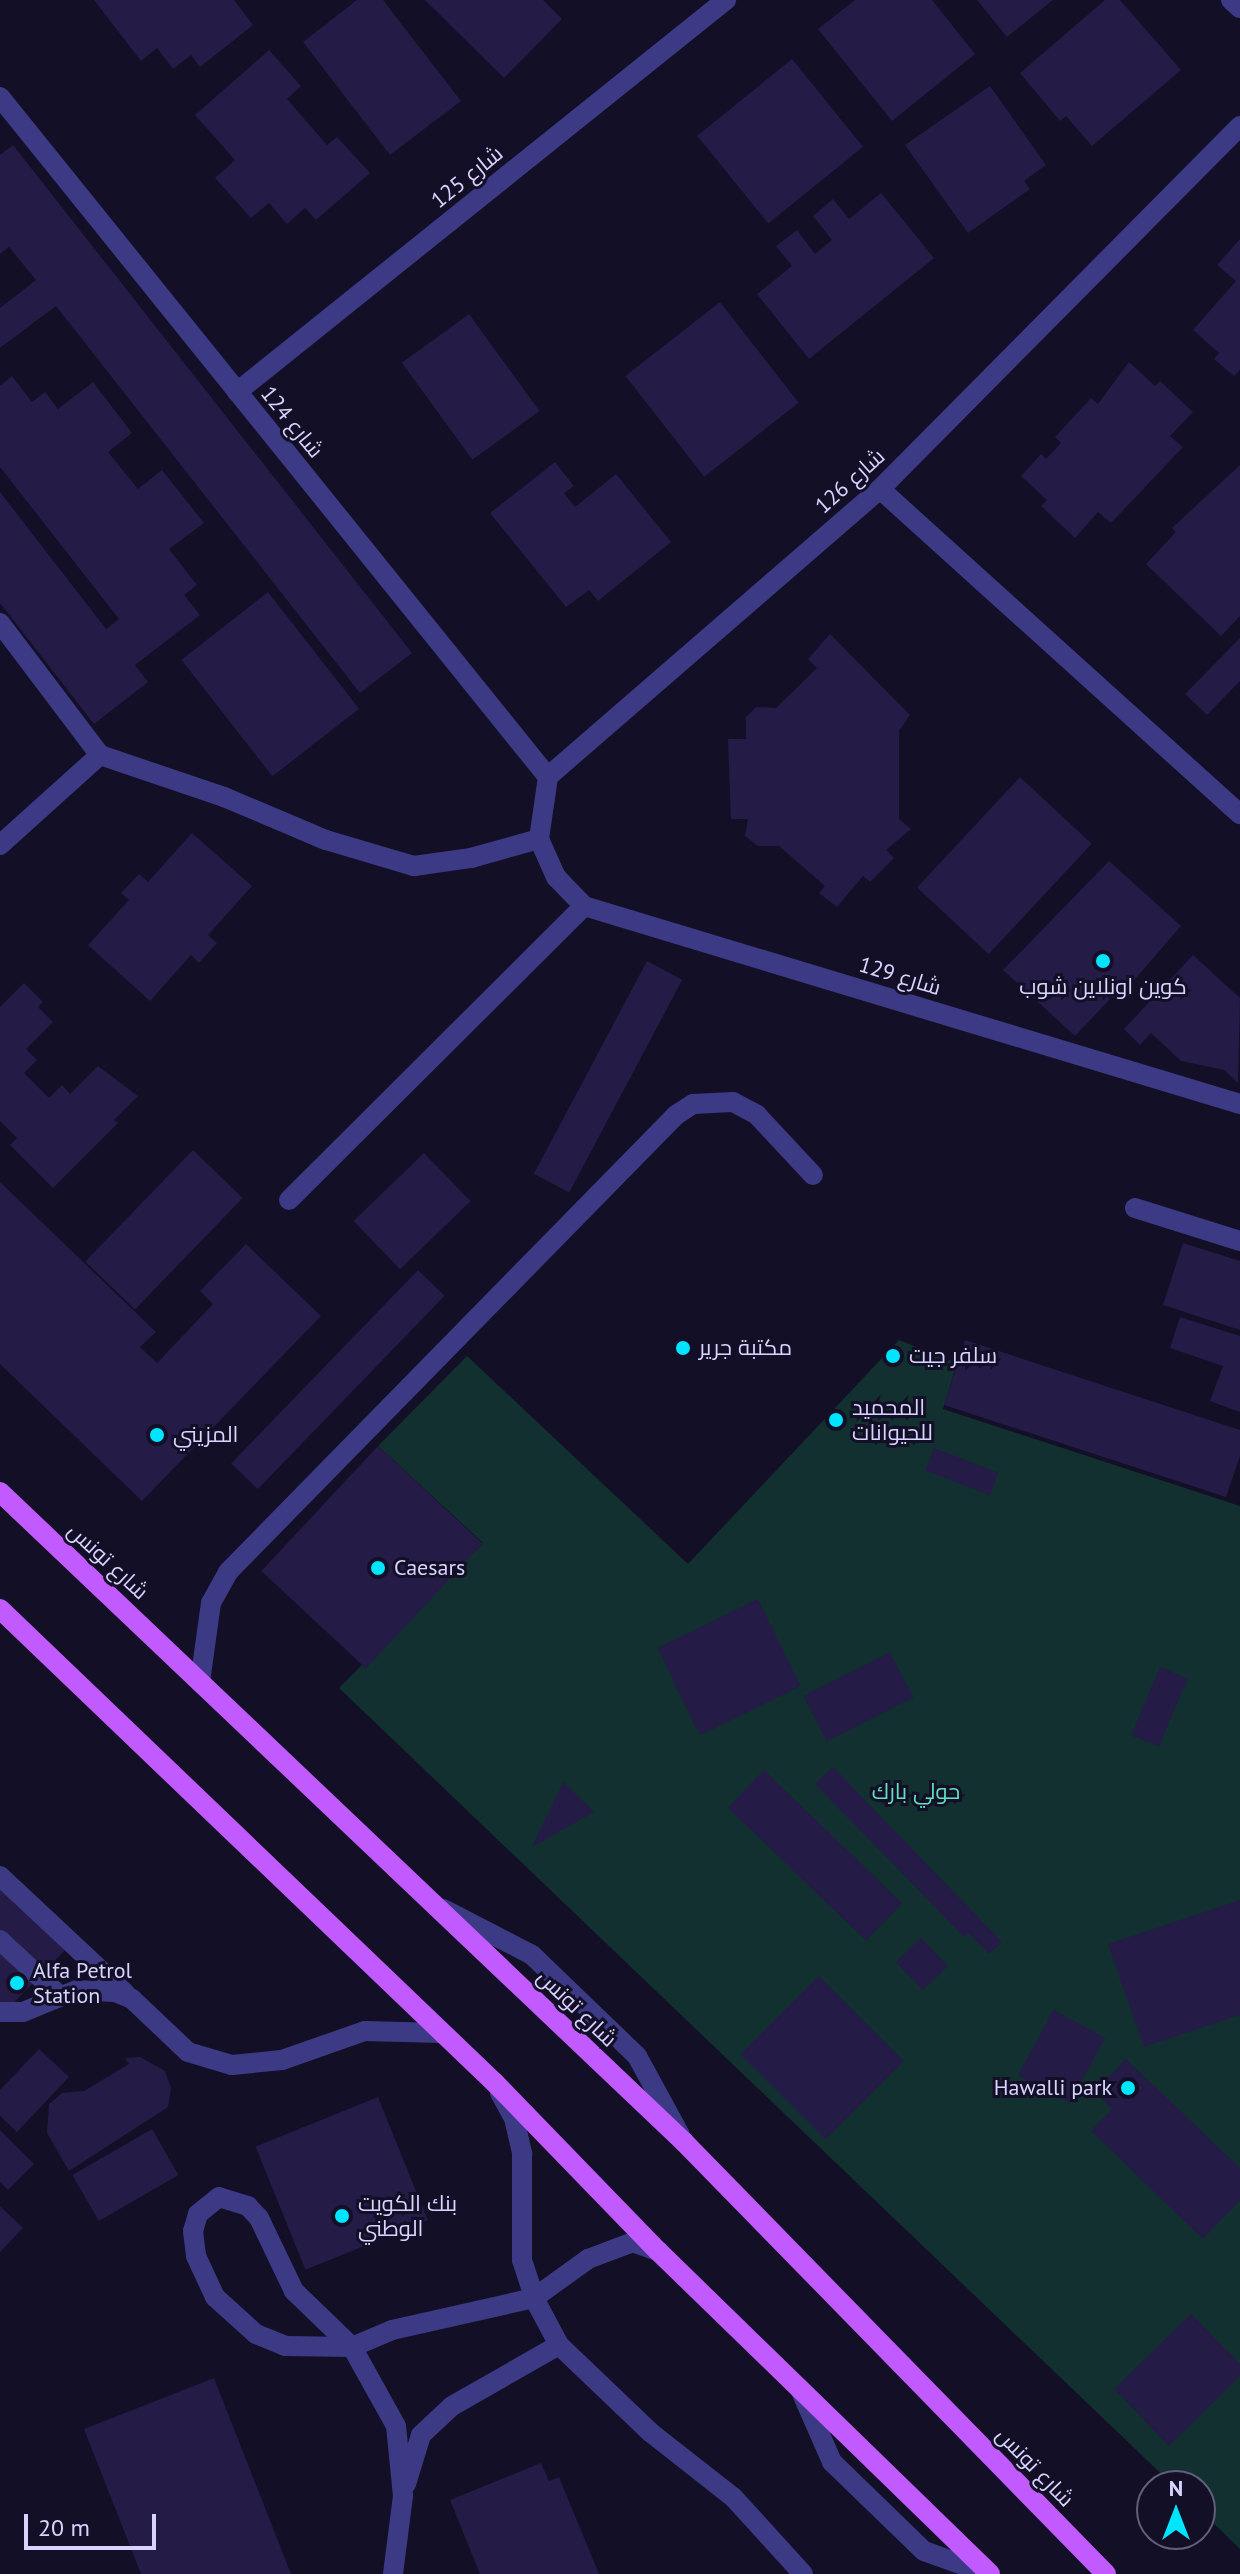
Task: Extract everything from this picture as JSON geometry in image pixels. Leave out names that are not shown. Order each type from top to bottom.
[{"type":"main road","name":"شارع تونس","points":[[0,1492],[684,2142],[1106,2574]]},
{"type":"main road","points":[[0,1609],[495,2083],[658,2251],[989,2574]]},
{"type":"street","name":"شارع 125","points":[[237,392],[726,0]]},
{"type":"street","points":[[1231,0],[1240,8]]},
{"type":"street","name":"شارع 124","points":[[0,97],[548,777]]},
{"type":"street","name":"شارع 126","points":[[548,777],[880,489],[1240,126]]},
{"type":"street","points":[[880,489],[1240,814]]},
{"type":"street","points":[[0,623],[100,755],[224,797],[326,840],[414,866],[471,858],[539,839],[548,777]]},
{"type":"street","points":[[0,845],[100,755]]},
{"type":"street","name":"شارع 129","points":[[539,839],[556,877],[584,906],[1240,1104]]},
{"type":"street","points":[[289,1200],[584,906]]},
{"type":"street","points":[[200,1682],[211,1603],[228,1572],[676,1115],[693,1104],[733,1102],[757,1115],[813,1175]]},
{"type":"street","points":[[1135,1208],[1240,1241]]},
{"type":"street","points":[[0,1876],[188,2052],[232,2065],[282,2060],[365,2031],[441,2033]]},
{"type":"street","points":[[436,1906],[532,1955],[637,2056],[684,2142]]},
{"type":"street","points":[[0,1940],[59,1995]]},
{"type":"street","points":[[0,2012],[23,2012],[59,1995],[96,1988],[132,1999]]},
{"type":"street","points":[[495,2083],[514,2118],[522,2154],[522,2260],[534,2298],[559,2345],[650,2432],[733,2497],[803,2574]]},
{"type":"street","points":[[403,2496],[396,2426],[352,2347],[294,2291],[259,2218],[248,2206],[230,2198],[209,2202],[193,2231],[196,2256],[210,2288],[232,2316],[285,2346],[352,2347],[392,2330],[534,2298],[609,2250],[633,2242],[658,2251]]},
{"type":"street","points":[[393,2574],[403,2496],[421,2435],[452,2406],[559,2345]]},
{"type":"street","points":[[800,2389],[832,2462],[924,2551],[989,2574]]},
{"type":"green space","name":"حولي بارك","points":[[899,1340],[957,1363],[943,1409],[1240,1506],[1240,2549],[1216,2526],[1216,2470],[1157,2470],[339,1688],[483,1543],[378,1446],[467,1356],[688,1564]]},
{"type":"building","points":[[94,0],[234,0],[253,25],[200,67],[191,55],[173,69],[157,48],[141,61]]},
{"type":"building","points":[[357,0],[383,0],[461,101],[390,155],[303,42]]},
{"type":"building","points":[[425,0],[543,0],[562,19],[504,78]]},
{"type":"building","points":[[855,0],[932,0],[975,54],[892,121],[818,29]]},
{"type":"building","points":[[977,0],[1053,0],[1007,37]]},
{"type":"building","points":[[1105,0],[1120,0],[1181,70],[1092,146],[1066,116],[1060,121],[1020,73]]},
{"type":"building","points":[[269,50],[301,86],[287,99],[327,145],[337,137],[370,173],[316,220],[305,208],[287,224],[269,203],[251,218],[215,178],[235,160],[195,115]]},
{"type":"building","points":[[792,59],[863,147],[768,224],[697,136]]},
{"type":"building","points":[[990,86],[1046,165],[1024,181],[1030,189],[968,233],[905,145]]},
{"type":"building","points":[[13,145],[412,653],[360,693],[56,306],[0,348],[0,308],[36,280],[9,247],[0,254],[0,155]]},
{"type":"building","points":[[881,193],[934,258],[809,359],[757,294],[792,266],[776,246],[797,230],[815,254],[832,240],[813,216],[833,199],[849,219]]},
{"type":"building","points":[[1240,239],[1240,370],[1234,376],[1214,359],[1219,353],[1193,330],[1236,281],[1217,265]]},
{"type":"building","points":[[720,302],[799,403],[704,477],[625,376]]},
{"type":"building","points":[[469,314],[540,411],[472,460],[402,363]]},
{"type":"building","points":[[1129,362],[1155,386],[1160,381],[1193,412],[1170,436],[1183,447],[1111,523],[1098,512],[1075,538],[1041,506],[1047,500],[1021,476],[1041,454],[1046,459],[1061,443],[1055,437],[1091,398],[1098,404]]},
{"type":"building","points":[[12,376],[32,402],[45,392],[58,409],[93,382],[132,433],[108,452],[138,489],[162,470],[204,523],[169,549],[197,585],[184,595],[200,615],[135,665],[148,682],[94,724],[0,603],[0,492],[106,629],[119,619],[0,467],[0,386]]},
{"type":"building","points":[[555,462],[574,486],[564,493],[575,507],[616,474],[671,542],[598,601],[589,590],[566,607],[490,513]]},
{"type":"building","points":[[1240,465],[1240,616],[1221,636],[1146,564],[1176,532],[1172,528]]},
{"type":"building","points":[[268,592],[359,709],[272,776],[181,660]]},
{"type":"building","points":[[830,634],[910,715],[899,731],[899,819],[911,829],[886,850],[894,858],[870,882],[863,876],[837,907],[819,893],[825,886],[779,846],[758,846],[745,836],[748,819],[731,819],[728,739],[746,739],[746,717],[756,707],[776,708],[817,668],[808,659]]},
{"type":"building","points":[[1240,638],[1240,681],[1207,715],[1185,694]]},
{"type":"building","points":[[1020,777],[1092,844],[989,954],[917,887]]},
{"type":"building","points":[[192,833],[252,886],[208,935],[217,943],[199,963],[191,955],[150,1001],[88,945],[129,900],[121,893],[139,874],[148,882]]},
{"type":"building","points":[[1109,861],[1181,926],[1116,1001],[1112,997],[1075,1036],[1003,970]]},
{"type":"building","points":[[1193,955],[1240,998],[1238,1083],[1224,1070],[1181,1061],[1151,1033],[1140,1045],[1124,1029]]},
{"type":"building","points":[[647,961],[682,980],[569,1193],[534,1174]]},
{"type":"building","points":[[24,983],[43,1002],[38,1007],[53,1022],[26,1049],[37,1060],[24,1073],[49,1098],[62,1085],[70,1094],[98,1066],[138,1096],[114,1120],[118,1123],[53,1188],[10,1145],[17,1138],[0,1121],[0,1007]]},
{"type":"building","points":[[193,1150],[243,1198],[135,1309],[85,1261]]},
{"type":"building","points":[[424,1153],[471,1201],[400,1269],[354,1221]]},
{"type":"building","points":[[0,1182],[156,1332],[140,1347],[157,1363],[213,1304],[200,1291],[246,1244],[321,1316],[142,1501],[0,1364]]},
{"type":"building","points":[[1183,1243],[1240,1261],[1240,1330],[1163,1305]]},
{"type":"building","points":[[418,1270],[445,1296],[258,1489],[231,1464]]},
{"type":"building","points":[[1180,1317],[1240,1336],[1240,1412],[1210,1401],[1223,1366],[1170,1348]]},
{"type":"building","points":[[965,1340],[1240,1430],[1240,1456],[1226,1497],[944,1405]]},
{"type":"building","points":[[378,1446],[483,1544],[366,1669],[261,1571]]},
{"type":"building","points":[[934,1448],[998,1473],[990,1495],[925,1470]]},
{"type":"building","points":[[758,1599],[801,1686],[700,1735],[657,1648]]},
{"type":"building","points":[[890,1652],[913,1697],[827,1741],[804,1696]]},
{"type":"building","points":[[1160,1667],[1188,1679],[1159,1747],[1131,1735]]},
{"type":"building","points":[[833,1767],[1002,1942],[989,1954],[969,1933],[964,1937],[815,1784]]},
{"type":"building","points":[[764,1770],[902,1903],[866,1941],[728,1807]]},
{"type":"building","points":[[563,1782],[594,1812],[532,1847]]},
{"type":"building","name":"Alfa Petrol Station","points":[[0,1885],[67,1948],[0,2017]]},
{"type":"building","points":[[1240,1900],[1240,2015],[1144,2047],[1108,1944]]},
{"type":"building","points":[[921,1938],[948,1966],[923,1990],[896,1962]]},
{"type":"building","points":[[819,1976],[904,2061],[825,2139],[741,2054]]},
{"type":"building","points":[[1053,2010],[1105,2038],[1070,2103],[1018,2075]]},
{"type":"building","points":[[39,2049],[69,2077],[17,2132],[0,2116],[0,2090]]},
{"type":"building","points":[[140,2057],[165,2071],[171,2088],[168,2107],[69,2171],[47,2133],[49,2104],[62,2093],[84,2091],[129,2064],[125,2058]]},
{"type":"building","points":[[1126,2059],[1240,2168],[1240,2200],[1203,2239],[1091,2131],[1112,2109],[1095,2092]]},
{"type":"building","points":[[378,2097],[428,2220],[305,2270],[256,2146]]},
{"type":"building","points":[[152,2129],[178,2175],[99,2221],[72,2175]]},
{"type":"building","points":[[0,2130],[34,2164],[8,2190],[0,2182]]},
{"type":"building","points":[[0,2206],[23,2228],[0,2252]]},
{"type":"building","points":[[1191,2314],[1240,2364],[1240,2376],[1169,2446],[1114,2389]]},
{"type":"building","points":[[214,2378],[291,2574],[141,2574],[84,2429]]},
{"type":"building","points":[[541,2463],[549,2481],[559,2477],[599,2574],[480,2574],[450,2500]]},
{"type":"place","name":"كوين اونلاين شوب","points":[[1103,961]]},
{"type":"place","name":"مكتبة جرير","points":[[683,1348]]},
{"type":"place","name":"سلفر جيت","points":[[893,1356]]},
{"type":"place","name":"المحميد للحيوانات","points":[[836,1420]]},
{"type":"place","name":"المزيني","points":[[157,1435]]},
{"type":"place","name":"Caesars","points":[[378,1568]]},
{"type":"place","name":"Alfa Petrol Station","points":[[17,1983]]},
{"type":"place","name":"Hawalli park","points":[[1128,2088]]},
{"type":"place","name":"بنك الكويت الوطني","points":[[342,2216]]}]
